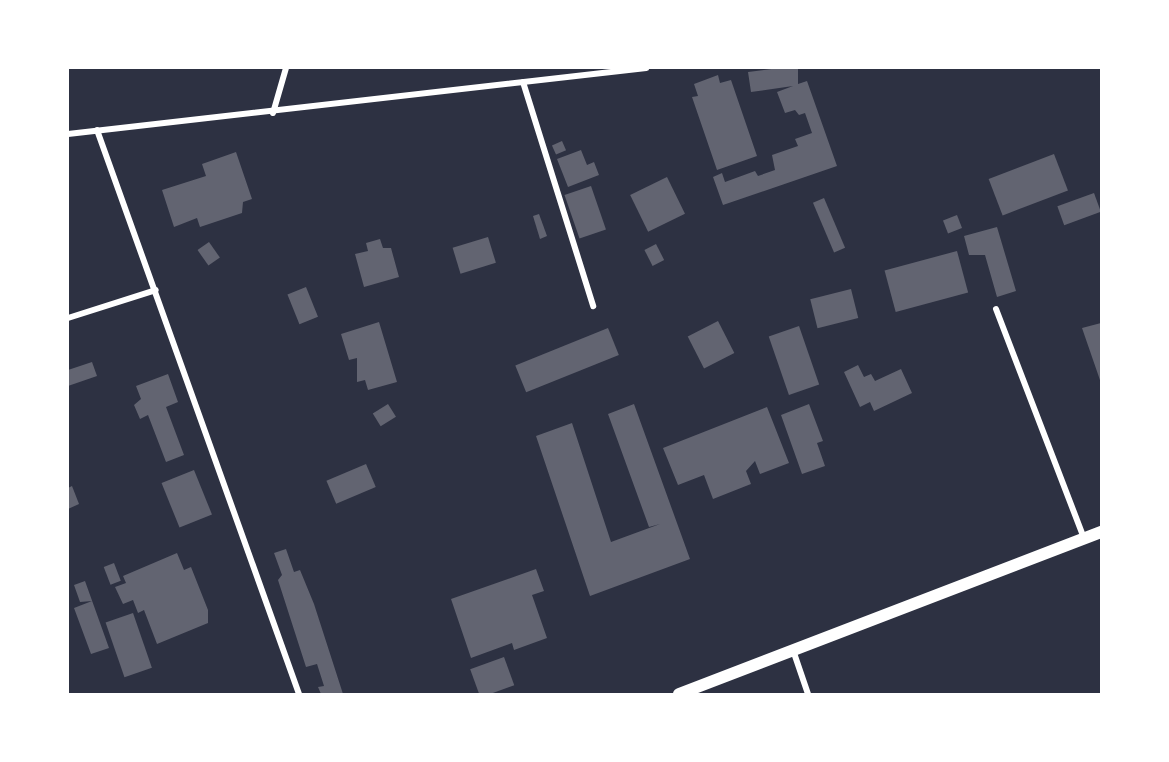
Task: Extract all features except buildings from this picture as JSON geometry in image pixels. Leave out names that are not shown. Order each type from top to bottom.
[{"type":"main road","points":[[679,694],[794,653],[1101,532]]},
{"type":"street","points":[[273,113],[286,68]]},
{"type":"street","points":[[68,134],[273,113],[645,68]]},
{"type":"street","points":[[523,82],[593,306]]},
{"type":"street","points":[[97,130],[299,694]]},
{"type":"street","points":[[68,318],[156,290]]},
{"type":"street","points":[[996,309],[1084,538]]},
{"type":"street","points":[[794,653],[808,694]]}]
